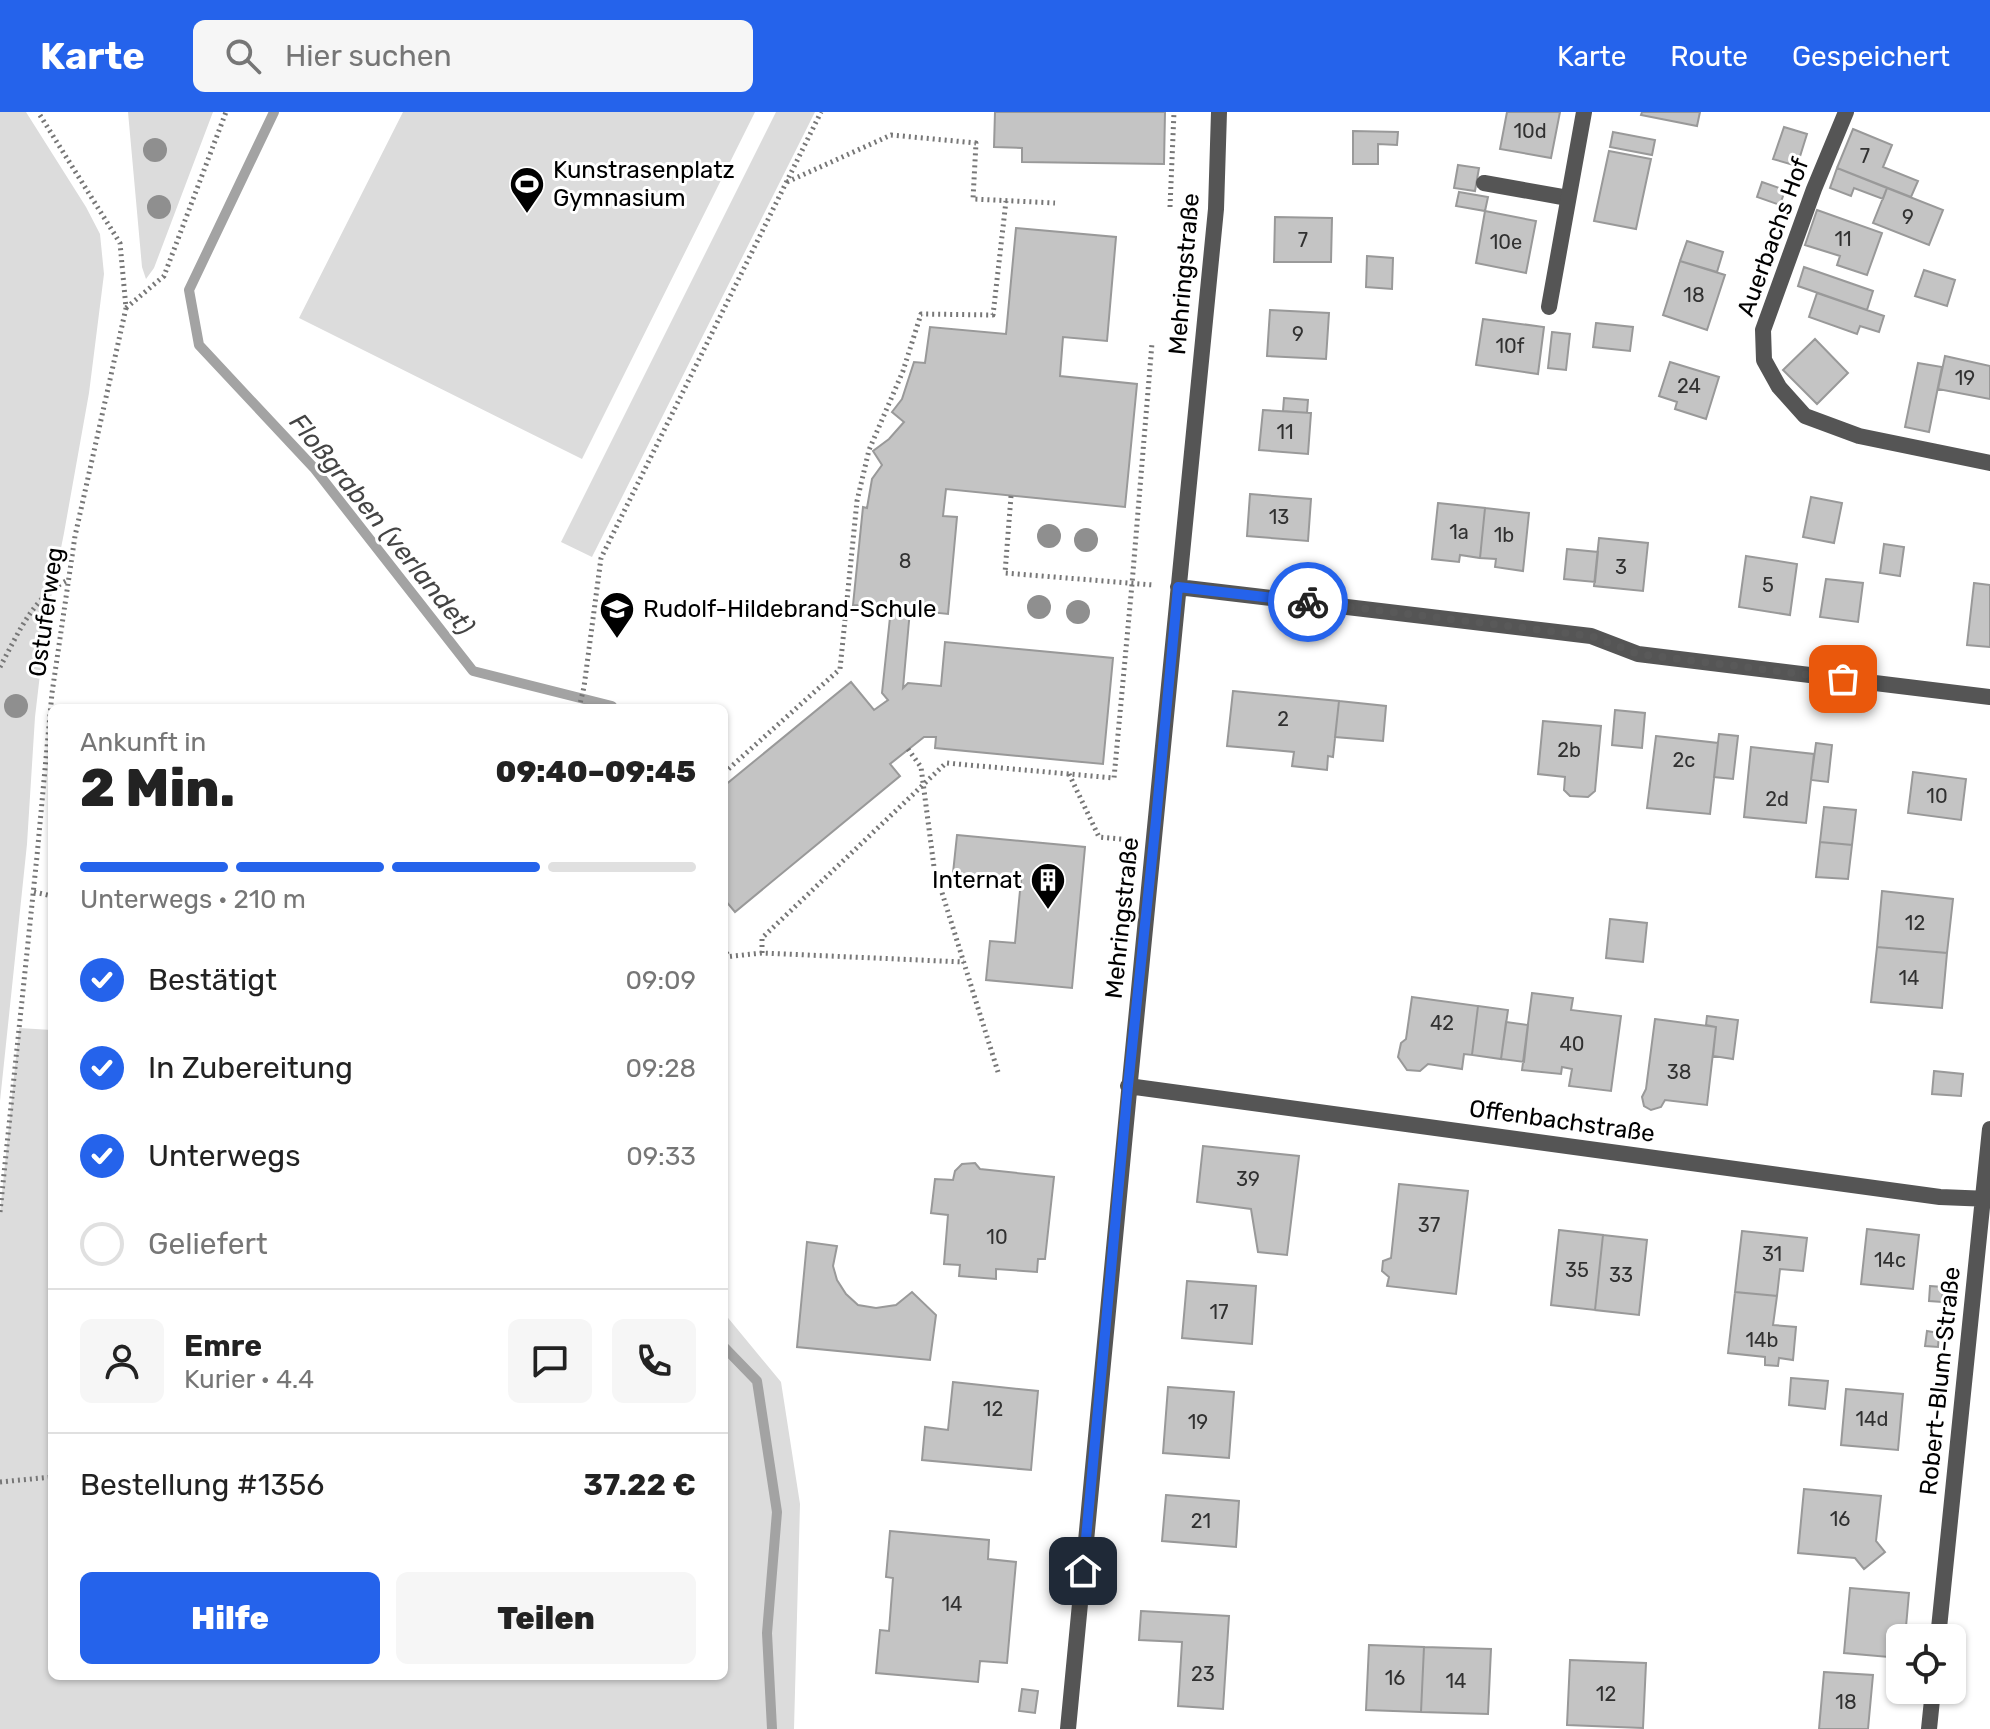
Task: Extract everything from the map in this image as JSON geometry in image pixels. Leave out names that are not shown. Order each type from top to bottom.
[{"type":"street","name":"Mehringstraße","points":[[1068,1729],[1128,1086],[1216,209],[1219,112]]},
{"type":"street","points":[[1549,307],[1584,112]]},
{"type":"street","name":"Auerbachs Hof","points":[[1846,112],[1814,189],[1763,330],[1764,360],[1779,387],[1805,416],[1859,436],[1990,463]]},
{"type":"street","points":[[1484,183],[1568,198]]},
{"type":"street","points":[[1178,587],[1591,636],[1638,654],[1990,697]]},
{"type":"street","name":"Offenbachstraße","points":[[1128,1086],[1940,1197],[1986,1199]]},
{"type":"street","name":"Robert-Blum-Straße","points":[[1940,1624],[1986,1199],[1990,1129]]},
{"type":"street","points":[[1929,1729],[1932,1704]]},
{"type":"path","name":"Ostuferweg","points":[[38,112],[120,243],[126,308],[75,536],[51,704]]},
{"type":"path","points":[[126,308],[164,276],[226,112]]},
{"type":"path","points":[[580,704],[601,558],[821,112]]},
{"type":"path","points":[[1170,207],[1174,112]]},
{"type":"path","points":[[787,182],[891,135],[976,143],[973,199],[1055,203]]},
{"type":"path","points":[[728,769],[840,669],[857,501],[869,450],[903,371],[921,314],[993,315],[1006,201]]},
{"type":"path","points":[[762,953],[762,938],[946,763],[1114,778],[1152,343]]},
{"type":"path","points":[[1011,496],[1005,573],[1178,587]]},
{"type":"path","points":[[0,667],[30,613],[53,587],[69,579]]},
{"type":"path","name":"Ostuferweg","points":[[0,1212],[48,727]]},
{"type":"path","points":[[908,749],[921,767],[934,867],[998,1072]]},
{"type":"path","points":[[1069,773],[1099,837],[1154,842]]},
{"type":"path","points":[[34,892],[48,895]]},
{"type":"path","points":[[728,956],[762,953],[964,962]]},
{"type":"path","points":[[0,1482],[48,1477]]},
{"type":"shaded area","points":[[0,112],[26,112],[100,234],[104,274],[89,393],[46,623],[0,1101]]},
{"type":"shaded area","points":[[128,112],[213,112],[154,268],[146,279],[142,267]]},
{"type":"shaded area","name":"Kunstrasenplatz Gymnasium","points":[[403,112],[755,112],[582,459],[299,318]]},
{"type":"shaded area","points":[[776,112],[815,112],[592,557],[561,542]]},
{"type":"shaded area","points":[[19,1028],[48,1030],[48,1680],[728,1680],[728,1318],[781,1382],[800,1504],[794,1729],[0,1729],[0,1212]]},
{"type":"building","points":[[995,112],[1165,112],[1164,164],[1022,162],[1022,148],[994,147]]},
{"type":"building","points":[[1507,112],[1560,112],[1551,158],[1500,149]]},
{"type":"building","points":[[1642,112],[1700,112],[1697,126],[1641,115]]},
{"type":"building","points":[[1784,127],[1807,134],[1797,166],[1773,159]]},
{"type":"building","points":[[1853,129],[1892,145],[1883,167],[1918,181],[1911,197],[1837,168]]},
{"type":"building","points":[[1353,131],[1398,132],[1397,145],[1378,144],[1378,164],[1353,164]]},
{"type":"building","points":[[1613,132],[1655,140],[1652,155],[1610,147]]},
{"type":"building","points":[[1609,151],[1651,159],[1636,229],[1594,221]]},
{"type":"building","points":[[1458,165],[1479,168],[1475,191],[1454,188]]},
{"type":"building","points":[[1837,168],[1887,188],[1883,199],[1854,188],[1851,196],[1830,188]]},
{"type":"building","points":[[1762,182],[1785,190],[1780,205],[1757,197]]},
{"type":"building","points":[[1887,188],[1943,210],[1929,245],[1873,223]]},
{"type":"building","points":[[1459,192],[1488,197],[1485,211],[1456,206]]},
{"type":"building","points":[[1817,210],[1882,233],[1867,275],[1837,265],[1840,256],[1805,245]]},
{"type":"building","points":[[1485,211],[1536,221],[1526,273],[1476,263]]},
{"type":"building","points":[[1275,217],[1332,218],[1331,262],[1274,262]]},
{"type":"building","points":[[1016,228],[1116,237],[1107,341],[1063,337],[1060,376],[1137,384],[1125,507],[946,489],[943,516],[957,517],[948,614],[910,610],[903,688],[908,683],[941,686],[945,642],[1113,658],[1103,764],[935,748],[936,737],[924,737],[890,764],[900,776],[735,912],[728,904],[728,783],[851,682],[874,710],[888,700],[882,693],[891,608],[853,605],[863,507],[867,508],[872,479],[882,465],[873,451],[904,422],[892,412],[902,399],[914,362],[925,363],[930,327],[1006,334]]},
{"type":"building","points":[[1687,241],[1723,252],[1717,272],[1680,261]]},
{"type":"building","points":[[1367,256],[1393,258],[1392,289],[1366,287]]},
{"type":"building","points":[[1680,261],[1725,275],[1707,330],[1663,315]]},
{"type":"building","points":[[1804,267],[1873,291],[1867,310],[1798,286]]},
{"type":"building","points":[[1924,270],[1955,280],[1947,306],[1915,296]]},
{"type":"building","points":[[1817,293],[1884,316],[1879,332],[1860,326],[1857,334],[1809,317]]},
{"type":"building","points":[[1270,310],[1329,313],[1326,359],[1267,356]]},
{"type":"building","points":[[1483,319],[1544,327],[1538,374],[1476,365]]},
{"type":"building","points":[[1596,323],[1633,327],[1630,351],[1593,347]]},
{"type":"building","points":[[1552,332],[1570,334],[1566,370],[1548,368]]},
{"type":"building","points":[[1815,339],[1848,373],[1817,404],[1783,370]]},
{"type":"building","points":[[1945,356],[1990,366],[1990,399],[1938,389]]},
{"type":"building","points":[[1670,362],[1719,377],[1706,419],[1675,409],[1677,402],[1659,396]]},
{"type":"building","points":[[1918,363],[1942,367],[1929,432],[1905,427]]},
{"type":"building","points":[[1284,398],[1308,400],[1307,413],[1283,411]]},
{"type":"building","points":[[1263,410],[1311,413],[1308,454],[1259,450]]},
{"type":"building","points":[[1250,494],[1311,499],[1308,541],[1247,536]]},
{"type":"building","points":[[1811,497],[1842,503],[1834,543],[1803,537]]},
{"type":"building","points":[[1438,503],[1485,508],[1480,558],[1460,555],[1459,562],[1432,559]]},
{"type":"building","points":[[1485,508],[1529,513],[1523,571],[1495,567],[1496,559],[1480,558]]},
{"type":"building","points":[[1599,538],[1648,543],[1643,591],[1594,586]]},
{"type":"building","points":[[1884,544],[1904,547],[1900,576],[1880,573]]},
{"type":"building","points":[[1567,549],[1598,552],[1595,582],[1564,579]]},
{"type":"building","points":[[1746,556],[1797,564],[1790,615],[1739,607]]},
{"type":"building","points":[[1826,579],[1863,583],[1858,622],[1820,617]]},
{"type":"building","points":[[1974,583],[1990,585],[1990,647],[1967,645]]},
{"type":"building","points":[[1233,691],[1339,701],[1333,757],[1328,756],[1327,770],[1292,766],[1294,752],[1227,746]]},
{"type":"building","points":[[1339,701],[1386,706],[1383,741],[1335,737]]},
{"type":"building","points":[[1615,710],[1645,713],[1642,748],[1612,745]]},
{"type":"building","points":[[1543,721],[1601,726],[1595,791],[1588,797],[1570,796],[1564,790],[1565,777],[1538,774]]},
{"type":"building","points":[[1719,734],[1738,736],[1733,779],[1714,777]]},
{"type":"building","points":[[1656,736],[1718,743],[1710,814],[1647,808]]},
{"type":"building","points":[[1816,743],[1832,745],[1828,782],[1811,780]]},
{"type":"building","points":[[1751,747],[1814,754],[1806,823],[1744,817]]},
{"type":"building","points":[[1913,772],[1966,779],[1961,820],[1908,813]]},
{"type":"building","points":[[1824,807],[1856,810],[1852,845],[1820,842]]},
{"type":"building","name":"Internat","points":[[957,835],[1085,847],[1072,988],[986,980],[990,941],[1015,943],[1021,880],[953,873]]},
{"type":"building","points":[[1820,842],[1852,845],[1848,879],[1816,877]]},
{"type":"building","points":[[1882,891],[1953,899],[1947,953],[1877,947]]},
{"type":"building","points":[[1610,919],[1647,923],[1643,962],[1606,958]]},
{"type":"building","points":[[1877,947],[1947,953],[1942,1008],[1871,1002]]},
{"type":"building","points":[[1532,993],[1573,998],[1571,1010],[1621,1016],[1611,1091],[1569,1086],[1572,1069],[1562,1067],[1561,1074],[1522,1070]]},
{"type":"building","points":[[1412,997],[1478,1006],[1472,1055],[1464,1054],[1462,1069],[1428,1064],[1420,1071],[1407,1070],[1398,1057],[1401,1043],[1406,1039]]},
{"type":"building","points":[[1478,1006],[1508,1010],[1501,1059],[1472,1055]]},
{"type":"building","points":[[1707,1016],[1738,1020],[1733,1059],[1713,1056],[1716,1027],[1706,1025]]},
{"type":"building","points":[[1655,1019],[1716,1027],[1707,1105],[1665,1100],[1661,1107],[1651,1110],[1644,1106],[1642,1097],[1646,1089]]},
{"type":"building","points":[[1506,1022],[1528,1025],[1524,1062],[1501,1059]]},
{"type":"building","points":[[1934,1071],[1963,1074],[1961,1096],[1932,1094]]},
{"type":"building","points":[[1203,1146],[1299,1156],[1287,1255],[1258,1252],[1251,1209],[1197,1202]]},
{"type":"building","points":[[975,1163],[980,1169],[1054,1177],[1045,1259],[1038,1259],[1037,1272],[996,1269],[996,1279],[959,1276],[960,1265],[944,1264],[948,1215],[931,1213],[935,1179],[953,1180],[955,1171],[962,1164]]},
{"type":"building","points":[[1399,1184],[1468,1191],[1456,1294],[1387,1286],[1389,1277],[1382,1271],[1383,1261],[1391,1258]]},
{"type":"building","points":[[1867,1229],[1919,1235],[1913,1289],[1861,1284]]},
{"type":"building","points":[[1559,1230],[1603,1235],[1595,1310],[1551,1305]]},
{"type":"building","points":[[1742,1231],[1807,1238],[1803,1271],[1780,1269],[1777,1296],[1735,1292]]},
{"type":"building","points":[[1603,1235],[1647,1240],[1639,1315],[1595,1310]]},
{"type":"building","points":[[807,1242],[837,1246],[833,1266],[837,1280],[858,1305],[876,1308],[896,1305],[912,1292],[936,1315],[930,1360],[797,1347]]},
{"type":"building","points":[[1187,1281],[1256,1286],[1252,1344],[1182,1338]]},
{"type":"building","points":[[1930,1286],[1943,1287],[1942,1302],[1929,1301]]},
{"type":"building","points":[[1735,1292],[1777,1296],[1773,1325],[1796,1327],[1793,1360],[1779,1358],[1778,1366],[1765,1365],[1765,1357],[1728,1353]]},
{"type":"building","points":[[1927,1331],[1939,1333],[1938,1347],[1925,1346]]},
{"type":"building","points":[[1791,1378],[1828,1381],[1825,1409],[1789,1405]]},
{"type":"building","points":[[953,1382],[1038,1391],[1031,1470],[922,1460],[925,1427],[948,1430]]},
{"type":"building","points":[[1168,1387],[1234,1392],[1229,1458],[1163,1453]]},
{"type":"building","points":[[1846,1389],[1903,1394],[1898,1450],[1841,1445]]},
{"type":"building","points":[[1804,1489],[1881,1496],[1876,1541],[1885,1552],[1864,1569],[1855,1558],[1798,1553]]},
{"type":"building","points":[[1166,1495],[1239,1501],[1236,1547],[1162,1541]]},
{"type":"building","points":[[890,1531],[989,1540],[988,1559],[1016,1562],[1007,1663],[980,1661],[978,1682],[876,1673],[880,1630],[889,1631],[893,1578],[886,1577]]},
{"type":"building","points":[[1850,1588],[1909,1593],[1906,1624],[1886,1624],[1886,1657],[1844,1653]]},
{"type":"building","points":[[1141,1611],[1229,1616],[1223,1709],[1178,1706],[1182,1642],[1139,1640]]},
{"type":"building","points":[[1369,1645],[1424,1647],[1421,1712],[1366,1710]]},
{"type":"building","points":[[1424,1647],[1491,1649],[1488,1714],[1421,1712]]},
{"type":"building","points":[[1570,1660],[1646,1663],[1643,1728],[1567,1725]]},
{"type":"building","points":[[1824,1672],[1873,1675],[1868,1729],[1819,1729]]},
{"type":"building","points":[[1022,1689],[1038,1691],[1035,1713],[1019,1711]]},
{"type":"waterway","name":"Floßgraben (verlandet)","points":[[274,112],[189,290],[199,345],[314,468],[473,671],[604,704]]},
{"type":"waterway","name":"Floßgraben (verlandet)","points":[[728,1351],[757,1381],[777,1512],[767,1633],[772,1729]]},
{"type":"way so far","points":[[1308,602],[1591,636],[1638,654],[1843,679]]},
{"type":"place","name":"Kunstrasenplatz Gymnasium","points":[[527,215]]},
{"type":"place","name":"Rudolf-Hildebrand-Schule","points":[[617,640]]},
{"type":"place","name":"Internat","points":[[1048,911]]},
{"type":"route","points":[[1083,1571],[1178,587],[1308,602]]}]
